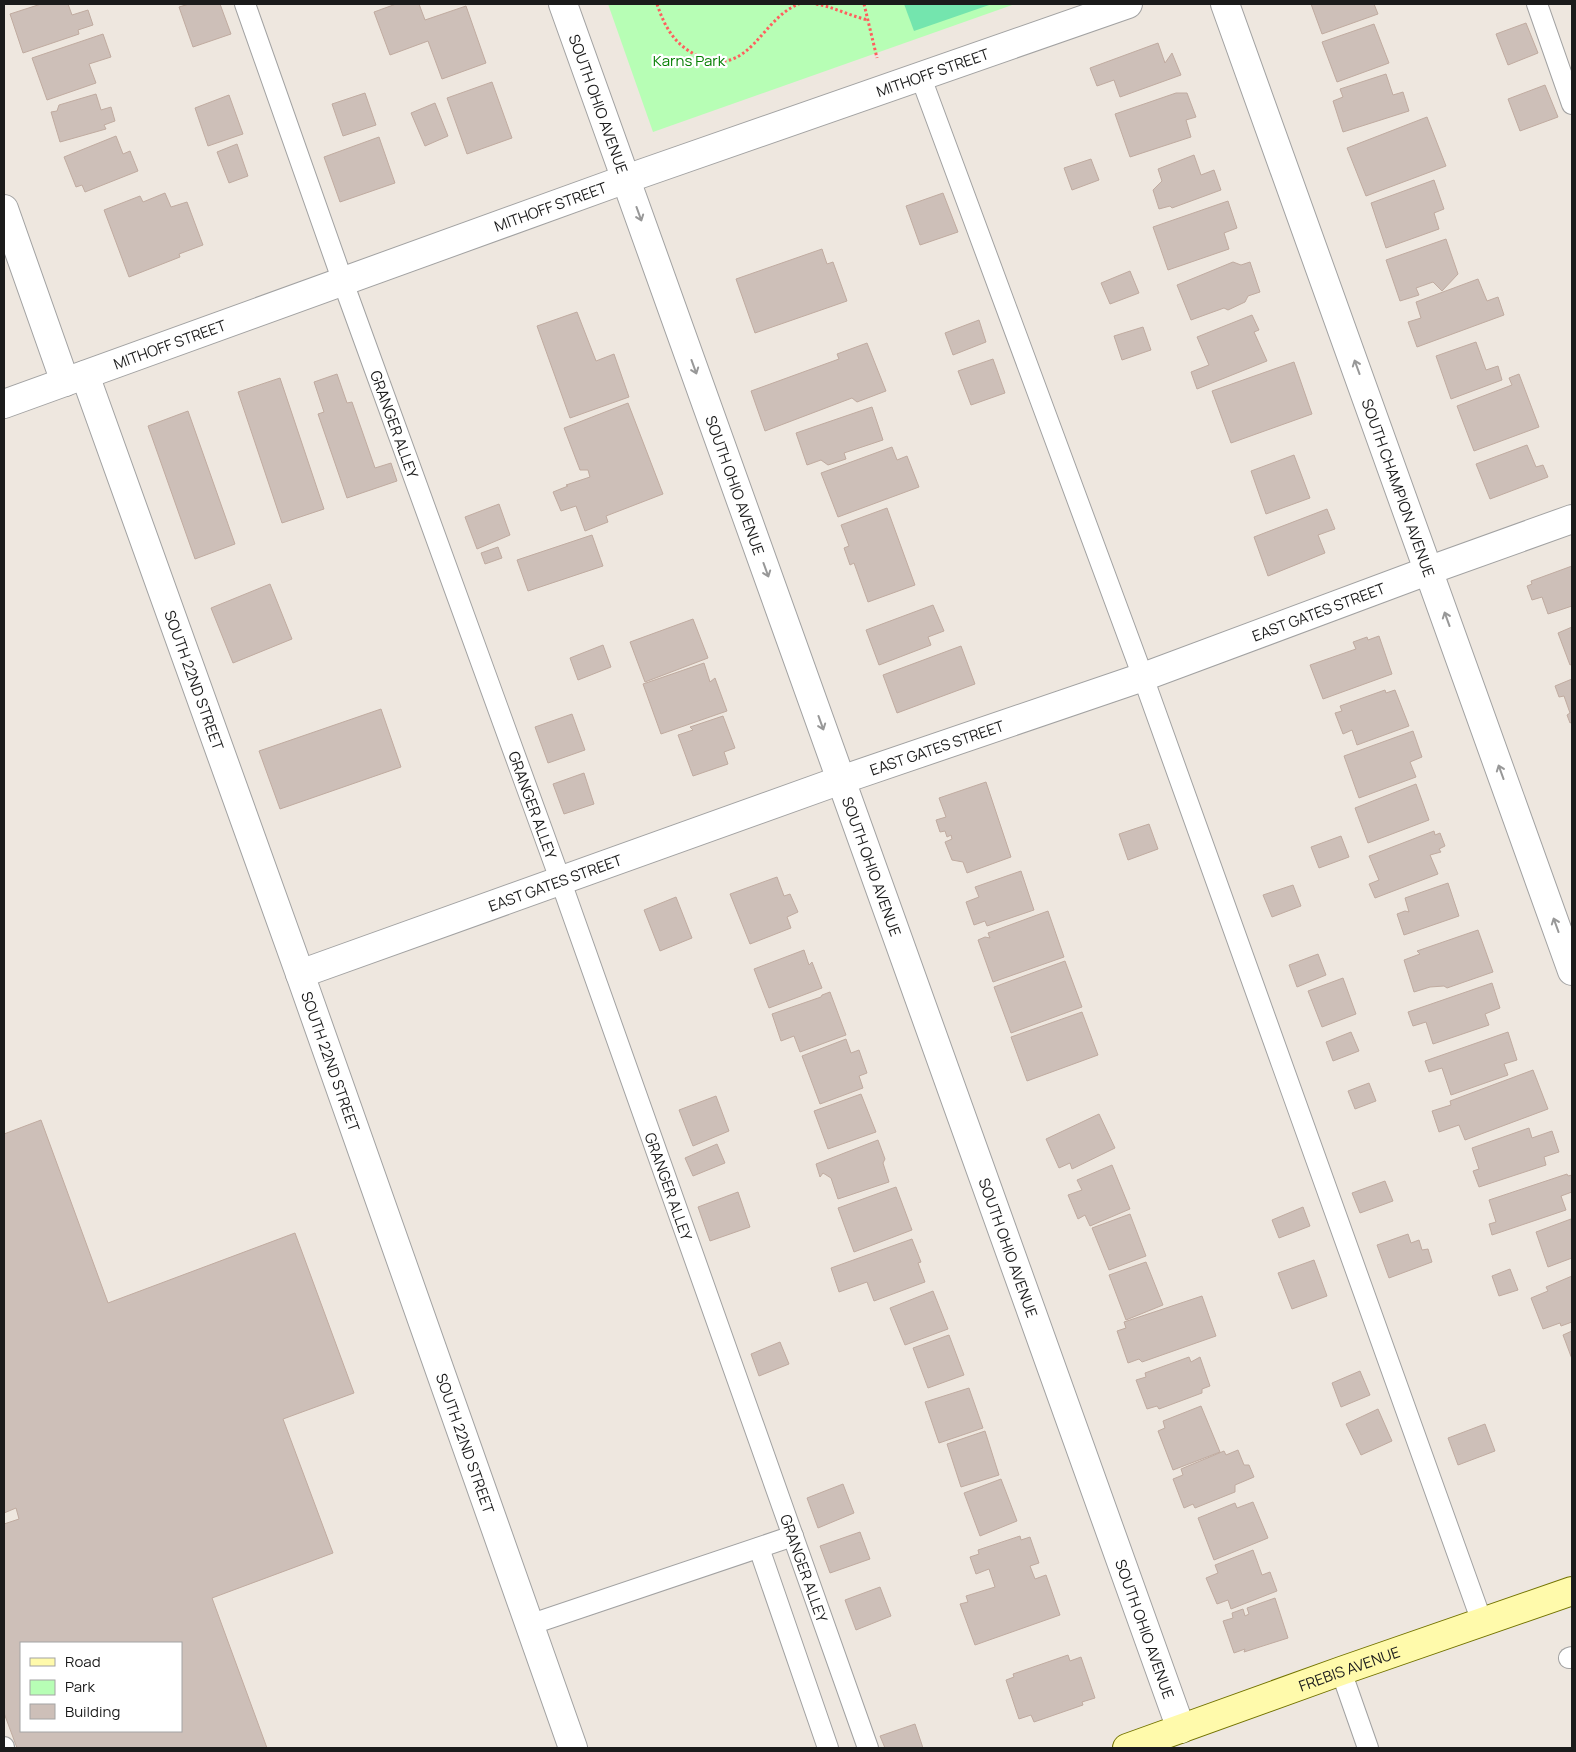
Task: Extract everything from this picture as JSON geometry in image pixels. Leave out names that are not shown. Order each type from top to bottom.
[{"type":"main road","name":"FREBIS AVENUE","points":[[1127,1748],[1341,1670],[1572,1591]]},
{"type":"street","name":"SOUTH OHIO AVENUE","points":[[563,4],[1181,1729]]},
{"type":"street","name":"MITHOFF STREET","points":[[4,404],[626,179],[1128,4]]},
{"type":"street","name":"SOUTH CHAMPION AVENUE","points":[[1226,4],[1572,971]]},
{"type":"street","name":"SOUTH 22ND STREET","points":[[4,209],[75,378],[300,974],[573,1748]]},
{"type":"street","name":"EAST GATES STREET","points":[[300,974],[841,780],[1143,677],[1430,570],[1572,520]]},
{"type":"lane","name":"GRANGER ALLEY","points":[[245,4],[343,282],[561,882],[868,1748]]},
{"type":"lane","points":[[1537,4],[1572,104]]},
{"type":"lane","points":[[920,75],[1143,677],[1482,1622]]},
{"type":"lane","points":[[529,1625],[793,1536]]},
{"type":"lane","points":[[759,1548],[828,1748]]},
{"type":"lane","points":[[1341,1670],[1368,1748]]},
{"type":"path","points":[[657,4],[670,33],[679,44],[706,59],[721,62],[736,59],[748,50],[790,7],[799,4]]},
{"type":"path","points":[[816,4],[829,6],[843,13],[868,20]]},
{"type":"path","points":[[864,4],[885,88]]},
{"type":"green space","name":"Karns Park","points":[[608,4],[1015,4],[653,132]]},
{"type":"green space","points":[[904,4],[992,4],[914,31]]},
{"type":"building","points":[[41,4],[68,4],[72,15],[88,10],[93,25],[78,30],[79,34],[23,53],[10,14]]},
{"type":"building","points":[[189,4],[220,4],[231,34],[193,47],[179,7]]},
{"type":"building","points":[[396,4],[419,4],[425,20],[466,6],[486,63],[442,79],[428,41],[390,55],[374,12]]},
{"type":"building","points":[[1311,4],[1374,4],[1378,14],[1322,34]]},
{"type":"building","points":[[1526,23],[1538,53],[1508,65],[1496,34]]},
{"type":"building","points":[[1374,24],[1389,63],[1337,82],[1322,42]]},
{"type":"building","points":[[103,34],[111,57],[89,64],[96,83],[47,100],[32,58]]},
{"type":"building","points":[[1158,43],[1165,63],[1172,53],[1181,75],[1120,97],[1114,80],[1097,86],[1090,68]]},
{"type":"building","points":[[1386,74],[1393,95],[1403,92],[1409,111],[1343,132],[1333,101],[1343,97],[1340,89]]},
{"type":"building","points":[[492,82],[512,138],[467,154],[447,98]]},
{"type":"building","points":[[1545,85],[1558,117],[1520,131],[1508,99]]},
{"type":"building","points":[[365,93],[376,125],[343,136],[332,104]]},
{"type":"building","points":[[1176,93],[1187,93],[1196,117],[1186,120],[1191,137],[1130,157],[1115,114]]},
{"type":"building","points":[[96,94],[101,110],[111,107],[115,121],[104,125],[106,129],[60,142],[51,112],[57,111],[59,105]]},
{"type":"building","points":[[229,95],[243,134],[208,146],[195,108]]},
{"type":"building","points":[[435,103],[448,136],[425,146],[411,113]]},
{"type":"building","points":[[1427,117],[1446,166],[1366,196],[1347,148]]},
{"type":"building","points":[[116,136],[123,154],[130,151],[138,171],[85,192],[82,185],[76,187],[64,157]]},
{"type":"building","points":[[379,137],[395,183],[340,202],[324,157]]},
{"type":"building","points":[[237,144],[248,176],[229,183],[217,152]]},
{"type":"building","points":[[1194,155],[1201,175],[1214,170],[1221,190],[1172,208],[1170,206],[1159,209],[1153,190],[1162,181],[1158,169]]},
{"type":"building","points":[[1091,159],[1099,180],[1072,190],[1064,168]]},
{"type":"building","points":[[1434,180],[1444,209],[1434,213],[1439,229],[1386,248],[1371,203]]},
{"type":"building","points":[[165,193],[171,207],[187,202],[203,245],[179,254],[180,257],[129,277],[104,210],[140,196],[143,202]]},
{"type":"building","points":[[943,193],[958,232],[920,245],[906,206]]},
{"type":"building","points":[[1228,201],[1237,228],[1224,233],[1229,249],[1168,270],[1153,227]]},
{"type":"building","points":[[1446,239],[1458,274],[1442,291],[1433,282],[1416,288],[1419,295],[1400,301],[1386,260]]},
{"type":"building","points":[[822,249],[827,264],[833,262],[847,301],[755,333],[736,279]]},
{"type":"building","points":[[1233,262],[1241,265],[1250,262],[1260,292],[1248,296],[1245,302],[1228,310],[1224,308],[1191,320],[1177,285]]},
{"type":"building","points":[[1130,271],[1139,293],[1110,304],[1101,283]]},
{"type":"building","points":[[1478,279],[1487,301],[1498,297],[1504,315],[1417,347],[1408,322],[1421,318],[1416,302]]},
{"type":"building","points":[[577,312],[596,361],[614,354],[629,397],[570,418],[537,326]]},
{"type":"building","points":[[1252,315],[1259,330],[1254,332],[1267,361],[1197,389],[1191,372],[1209,365],[1197,337]]},
{"type":"building","points":[[979,320],[986,342],[953,355],[945,333]]},
{"type":"building","points":[[1143,327],[1151,350],[1122,360],[1114,336]]},
{"type":"building","points":[[1476,342],[1486,370],[1498,366],[1502,380],[1451,399],[1436,356]]},
{"type":"building","points":[[867,343],[886,391],[857,402],[852,398],[765,431],[751,391],[839,359],[837,354]]},
{"type":"building","points":[[993,359],[1005,393],[971,405],[958,371]]},
{"type":"building","points":[[1294,362],[1312,414],[1231,443],[1212,391]]},
{"type":"building","points":[[337,374],[347,403],[352,402],[375,468],[391,463],[397,481],[347,498],[318,414],[324,412],[314,382]]},
{"type":"building","points":[[1519,374],[1539,427],[1474,451],[1457,406],[1512,385],[1509,378]]},
{"type":"building","points":[[280,378],[324,509],[282,523],[238,392]]},
{"type":"building","points":[[628,403],[663,494],[606,516],[608,522],[585,531],[576,506],[561,511],[553,492],[568,486],[566,485],[590,477],[588,470],[580,470],[564,428]]},
{"type":"building","points":[[872,407],[883,440],[844,453],[846,459],[828,465],[821,460],[807,465],[796,433]]},
{"type":"building","points":[[188,411],[235,544],[195,559],[148,426]]},
{"type":"building","points":[[1527,445],[1536,467],[1543,465],[1548,477],[1490,499],[1476,464]]},
{"type":"building","points":[[892,447],[897,460],[907,456],[919,487],[838,517],[821,473]]},
{"type":"building","points":[[1294,455],[1310,498],[1266,514],[1251,471]]},
{"type":"building","points":[[499,504],[510,535],[477,549],[465,517]]},
{"type":"building","points":[[887,508],[915,585],[868,602],[854,563],[850,565],[844,548],[849,546],[841,525]]},
{"type":"building","points":[[1327,509],[1335,529],[1318,535],[1325,553],[1268,576],[1254,537]]},
{"type":"building","points":[[592,535],[603,566],[528,591],[517,560]]},
{"type":"building","points":[[498,547],[502,558],[485,564],[481,553]]},
{"type":"building","points":[[1572,566],[1572,606],[1548,614],[1542,597],[1532,600],[1527,586],[1532,584],[1531,581]]},
{"type":"building","points":[[270,584],[292,639],[233,663],[211,608]]},
{"type":"building","points":[[933,605],[944,631],[928,637],[931,645],[879,665],[866,630]]},
{"type":"building","points":[[693,619],[708,658],[645,682],[630,642]]},
{"type":"building","points":[[1572,627],[1572,664],[1570,665],[1558,633]]},
{"type":"building","points":[[1379,636],[1392,674],[1323,699],[1310,665],[1356,649],[1353,642],[1367,637],[1368,640]]},
{"type":"building","points":[[603,645],[611,667],[578,680],[570,658]]},
{"type":"building","points":[[961,646],[975,684],[897,713],[883,675]]},
{"type":"building","points":[[704,663],[710,682],[715,678],[727,711],[661,734],[643,684]]},
{"type":"building","points":[[1572,679],[1572,722],[1570,723],[1567,715],[1570,713],[1564,696],[1559,697],[1555,686]]},
{"type":"building","points":[[1385,690],[1386,693],[1395,690],[1409,726],[1357,745],[1352,730],[1343,734],[1335,713],[1342,711],[1340,706]]},
{"type":"building","points":[[381,709],[401,767],[280,809],[259,751]]},
{"type":"building","points":[[572,714],[585,750],[548,763],[535,727]]},
{"type":"building","points":[[723,716],[735,748],[724,752],[728,764],[693,776],[678,735],[693,730],[690,727]]},
{"type":"building","points":[[1413,731],[1422,757],[1410,762],[1416,777],[1359,798],[1344,756]]},
{"type":"building","points":[[584,773],[594,804],[564,814],[553,784]]},
{"type":"building","points":[[986,782],[1011,857],[967,873],[963,862],[952,860],[945,842],[952,839],[951,835],[947,837],[945,831],[940,832],[936,820],[946,817],[939,798]]},
{"type":"building","points":[[1416,784],[1429,820],[1368,843],[1355,808]]},
{"type":"building","points":[[1149,824],[1158,849],[1128,860],[1119,834]]},
{"type":"building","points":[[1434,831],[1435,835],[1440,833],[1445,846],[1439,849],[1441,852],[1430,855],[1438,874],[1375,898],[1369,884],[1379,880],[1369,856]]},
{"type":"building","points":[[1341,836],[1349,857],[1319,868],[1311,847]]},
{"type":"building","points":[[1021,871],[1034,910],[987,926],[985,921],[974,925],[966,902],[979,897],[975,887]]},
{"type":"building","points":[[777,877],[784,896],[790,894],[798,912],[787,917],[791,928],[750,944],[730,894]]},
{"type":"building","points":[[1448,883],[1459,916],[1404,935],[1397,914],[1405,911],[1409,912],[1405,898]]},
{"type":"building","points":[[1293,885],[1301,906],[1272,917],[1263,895]]},
{"type":"building","points":[[676,897],[692,938],[660,951],[644,910]]},
{"type":"building","points":[[1048,911],[1064,957],[993,982],[978,940],[985,937],[990,938],[988,933]]},
{"type":"building","points":[[1478,930],[1493,972],[1447,988],[1444,986],[1430,987],[1414,992],[1404,960],[1420,954],[1417,951]]},
{"type":"building","points":[[804,950],[809,965],[812,962],[822,988],[769,1008],[754,969]]},
{"type":"building","points":[[1318,954],[1326,975],[1297,987],[1289,965]]},
{"type":"building","points":[[1065,961],[1082,1007],[1011,1033],[994,987]]},
{"type":"building","points":[[1343,978],[1356,1014],[1322,1027],[1308,991]]},
{"type":"building","points":[[1492,983],[1500,1008],[1485,1014],[1489,1025],[1433,1044],[1426,1022],[1413,1026],[1408,1012]]},
{"type":"building","points":[[830,992],[846,1035],[800,1052],[794,1036],[781,1041],[772,1014]]},
{"type":"building","points":[[1082,1012],[1098,1055],[1027,1081],[1011,1037]]},
{"type":"building","points":[[1351,1032],[1359,1051],[1333,1061],[1326,1042]]},
{"type":"building","points":[[1508,1032],[1517,1060],[1504,1064],[1508,1075],[1451,1095],[1442,1068],[1429,1072],[1425,1061]]},
{"type":"building","points":[[846,1039],[851,1053],[859,1050],[867,1073],[859,1076],[863,1088],[820,1104],[802,1056]]},
{"type":"building","points":[[1533,1070],[1548,1109],[1465,1140],[1459,1125],[1439,1132],[1432,1111],[1451,1105],[1450,1101]]},
{"type":"building","points":[[1369,1083],[1376,1101],[1355,1109],[1348,1091]]},
{"type":"building","points":[[861,1094],[876,1132],[828,1149],[814,1111]]},
{"type":"building","points":[[716,1096],[729,1131],[693,1146],[679,1110]]},
{"type":"building","points":[[1099,1114],[1115,1148],[1072,1169],[1070,1163],[1059,1168],[1046,1139]]},
{"type":"building","points":[[41,1120],[108,1303],[295,1233],[354,1393],[283,1419],[333,1553],[212,1598],[267,1748],[17,1748],[4,1713],[4,1524],[19,1519],[16,1508],[4,1513],[4,1134]]},
{"type":"building","points":[[1529,1128],[1532,1138],[1552,1131],[1559,1152],[1544,1157],[1546,1165],[1479,1187],[1473,1171],[1479,1169],[1472,1148]]},
{"type":"building","points":[[878,1140],[885,1159],[883,1163],[889,1182],[838,1199],[831,1178],[823,1173],[820,1177],[816,1164]]},
{"type":"building","points":[[717,1144],[725,1163],[693,1176],[685,1158]]},
{"type":"building","points":[[1112,1165],[1130,1209],[1090,1226],[1085,1215],[1078,1219],[1068,1195],[1082,1190],[1077,1180]]},
{"type":"building","points":[[1567,1174],[1568,1176],[1572,1175],[1572,1192],[1561,1196],[1566,1210],[1492,1235],[1489,1224],[1496,1222],[1489,1200]]},
{"type":"building","points":[[1385,1181],[1393,1201],[1360,1213],[1352,1193]]},
{"type":"building","points":[[896,1187],[912,1230],[854,1252],[838,1208]]},
{"type":"building","points":[[738,1192],[750,1227],[710,1241],[698,1207]]},
{"type":"building","points":[[1303,1207],[1310,1226],[1279,1238],[1272,1220]]},
{"type":"building","points":[[1130,1214],[1146,1256],[1109,1270],[1092,1228]]},
{"type":"building","points":[[1571,1219],[1572,1258],[1548,1267],[1536,1232]]},
{"type":"building","points":[[1408,1234],[1411,1243],[1419,1240],[1422,1250],[1428,1249],[1432,1262],[1389,1278],[1377,1245]]},
{"type":"building","points":[[912,1239],[921,1262],[918,1263],[925,1282],[874,1301],[867,1282],[839,1292],[831,1268]]},
{"type":"building","points":[[1314,1260],[1327,1296],[1292,1309],[1278,1273]]},
{"type":"building","points":[[1146,1262],[1163,1305],[1126,1320],[1109,1275]]},
{"type":"building","points":[[1510,1269],[1518,1290],[1499,1296],[1492,1276]]},
{"type":"building","points":[[1572,1276],[1572,1322],[1561,1326],[1560,1323],[1543,1329],[1531,1298],[1548,1291],[1546,1287]]},
{"type":"building","points":[[933,1291],[948,1329],[905,1345],[890,1308]]},
{"type":"building","points":[[1202,1296],[1216,1336],[1142,1362],[1139,1359],[1128,1363],[1117,1331],[1126,1328],[1124,1322]]},
{"type":"building","points":[[1572,1331],[1572,1359],[1563,1335]]},
{"type":"building","points":[[949,1335],[964,1375],[928,1388],[913,1348]]},
{"type":"building","points":[[780,1342],[789,1364],[759,1376],[751,1354]]},
{"type":"building","points":[[1189,1357],[1191,1362],[1200,1357],[1210,1386],[1202,1389],[1202,1393],[1159,1409],[1157,1406],[1147,1409],[1136,1380],[1146,1377],[1145,1373]]},
{"type":"building","points":[[1360,1371],[1370,1395],[1341,1407],[1332,1383]]},
{"type":"building","points":[[969,1388],[983,1428],[939,1443],[925,1402]]},
{"type":"building","points":[[1201,1406],[1220,1452],[1173,1470],[1158,1431],[1165,1428],[1163,1421]]},
{"type":"building","points":[[1378,1409],[1392,1441],[1361,1455],[1346,1424]]},
{"type":"building","points":[[1485,1424],[1495,1451],[1458,1465],[1448,1438]]},
{"type":"building","points":[[985,1431],[999,1475],[961,1487],[947,1444]]},
{"type":"building","points":[[1238,1450],[1244,1465],[1249,1465],[1254,1477],[1235,1485],[1235,1492],[1195,1508],[1193,1504],[1184,1508],[1173,1479],[1183,1475],[1181,1469],[1224,1451],[1226,1455]]},
{"type":"building","points":[[1001,1479],[1017,1521],[980,1536],[964,1493]]},
{"type":"building","points":[[843,1484],[854,1513],[818,1528],[807,1498]]},
{"type":"building","points":[[1253,1502],[1268,1538],[1214,1560],[1198,1518],[1235,1503],[1237,1508]]},
{"type":"building","points":[[860,1532],[870,1559],[830,1573],[820,1546]]},
{"type":"building","points":[[1020,1536],[1021,1540],[1030,1537],[1039,1563],[1030,1566],[1035,1579],[1046,1575],[1060,1615],[975,1645],[960,1604],[968,1602],[966,1596],[995,1587],[989,1569],[976,1574],[970,1557],[979,1554],[978,1550]]},
{"type":"building","points":[[1253,1550],[1262,1575],[1270,1572],[1277,1591],[1231,1609],[1228,1600],[1217,1604],[1206,1578],[1218,1573],[1215,1565]]},
{"type":"building","points":[[880,1587],[891,1616],[856,1630],[845,1600]]},
{"type":"building","points":[[1275,1598],[1288,1638],[1244,1652],[1245,1649],[1234,1653],[1223,1621],[1233,1618],[1232,1613],[1243,1609],[1245,1616],[1249,1614],[1247,1608]]},
{"type":"building","points":[[1068,1655],[1070,1661],[1081,1657],[1095,1698],[1082,1702],[1083,1705],[1034,1722],[1031,1715],[1019,1719],[1006,1680],[1014,1677],[1013,1674]]},
{"type":"building","points":[[915,1724],[923,1748],[885,1748],[880,1736]]}]
